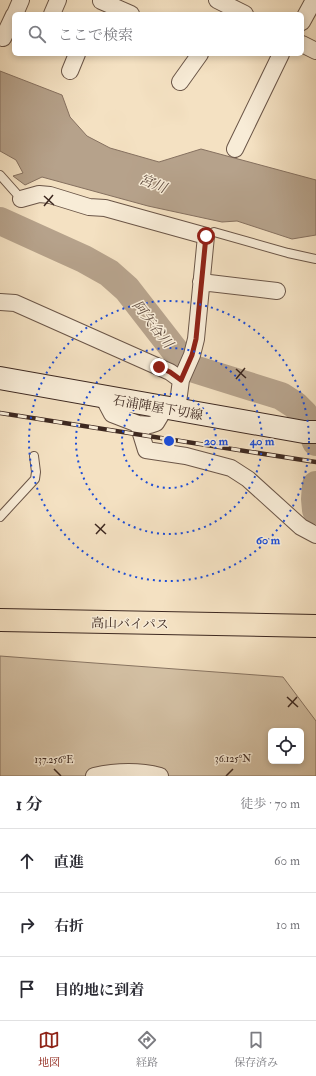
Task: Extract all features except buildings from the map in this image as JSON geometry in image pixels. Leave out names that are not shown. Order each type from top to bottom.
[{"type":"highway","name":"高山バイパス","points":[[0,620],[260,625]]},
{"type":"highway","points":[[260,625],[316,626]]},
{"type":"highway","points":[[260,625],[305,636],[316,637]]},
{"type":"main road","name":"石浦陣屋下切線","points":[[0,378],[310,432]]},
{"type":"street","points":[[15,12],[21,0]]},
{"type":"street","points":[[53,12],[58,0]]},
{"type":"street","points":[[217,0],[235,12]]},
{"type":"street","points":[[304,18],[314,0]]},
{"type":"street","points":[[99,3],[126,12]]},
{"type":"street","points":[[3,38],[12,19]]},
{"type":"street","points":[[304,45],[316,51]]},
{"type":"street","points":[[70,70],[76,56]]},
{"type":"street","points":[[180,82],[199,56]]},
{"type":"street","points":[[234,149],[280,56]]},
{"type":"street","points":[[19,196],[39,194],[50,195],[89,207],[105,208],[206,236],[196,339],[192,355],[182,377],[171,409],[156,423],[150,425],[138,424],[112,414],[103,397]]},
{"type":"street","points":[[201,282],[277,291]]},
{"type":"street","points":[[0,302],[15,303],[182,377]]},
{"type":"street","points":[[138,424],[146,450],[186,456],[231,468],[248,479],[301,527],[311,532]]},
{"type":"street","points":[[260,625],[316,618]]},
{"type":"street","points":[[94,776],[114,771],[148,773],[160,776]]},
{"type":"lane","points":[[0,175],[19,196]]},
{"type":"lane","points":[[206,236],[214,232],[288,253],[316,259]]},
{"type":"lane","points":[[0,517],[34,479],[36,472],[34,456]]},
{"type":"shaded area","points":[[0,656],[283,677],[316,721],[316,776],[0,776]]},
{"type":"water","name":"宮川","points":[[0,71],[62,95],[70,117],[87,136],[110,148],[159,162],[201,149],[316,180],[316,235],[292,239],[237,221],[222,222],[148,206],[42,177],[25,185],[13,176],[23,173],[16,160],[0,151]]},
{"type":"waterway","name":"阿矢谷川","points":[[0,221],[84,259],[109,273],[127,289],[179,356],[194,369],[281,396],[295,405],[304,414],[316,442]]},
{"type":"waterway","name":"阿矢谷川","points":[[316,485],[316,510]]},
{"type":"railway","points":[[0,413],[316,462]]},
{"type":"route","points":[[159,367],[170,372],[181,380],[182,374],[192,355],[196,339],[206,236]]}]
